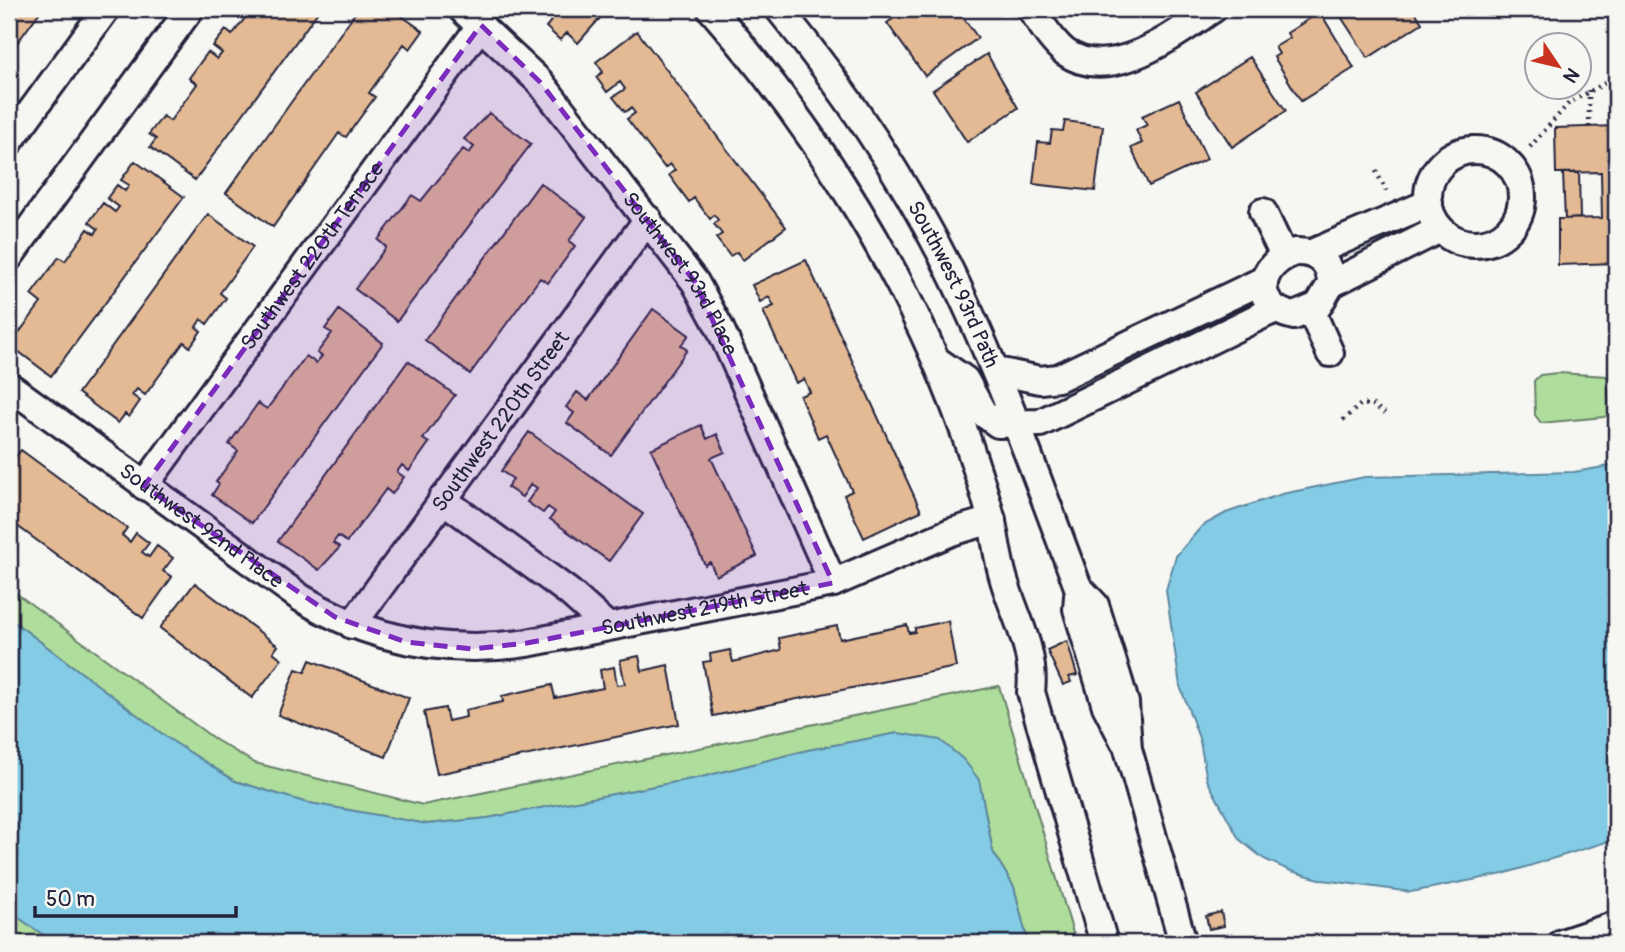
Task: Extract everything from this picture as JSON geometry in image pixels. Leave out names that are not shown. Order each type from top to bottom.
[{"type":"street","points":[[9,142],[106,9]]},
{"type":"street","points":[[9,257],[190,9]]},
{"type":"street","points":[[711,9],[774,86],[831,168],[886,261],[936,360],[964,431],[992,520],[1004,580],[1000,610],[1007,641],[1018,675],[1031,692],[1104,943]]},
{"type":"street","name":"Southwest 93rd Path","points":[[779,9],[848,100],[902,184],[950,271],[996,371],[1078,587],[1095,605],[1125,703],[1128,749],[1183,943]]},
{"type":"street","points":[[1031,9],[1061,49],[1088,62],[1115,61],[1131,56],[1213,9]]},
{"type":"street","name":"Southwest 93rd Place","points":[[472,17],[540,82],[695,282],[720,328],[833,583]]},
{"type":"street","name":"Southwest 220th Terrace","points":[[144,486],[472,17]]},
{"type":"street","points":[[1472,150],[1488,152],[1502,159],[1520,183],[1522,199],[1518,215],[1498,238],[1483,244],[1468,244],[1453,239],[1440,229],[1432,217],[1429,203],[1429,188],[1434,174],[1456,154],[1472,150]]},
{"type":"street","points":[[996,371],[1040,380],[1058,378],[1264,280],[1276,261],[1284,256],[1311,253],[1429,203]]},
{"type":"street","points":[[1264,212],[1284,256]]},
{"type":"street","name":"Southwest 220th Street","points":[[352,625],[648,219]]},
{"type":"street","points":[[1331,284],[1440,229]]},
{"type":"street","points":[[1264,280],[1265,298],[1275,309],[1294,316],[1311,310],[1324,299],[1331,284],[1329,267],[1311,253]]},
{"type":"street","points":[[936,360],[965,380],[990,419],[998,424],[1040,423],[1275,309]]},
{"type":"street","points":[[1311,310],[1330,353]]},
{"type":"street","name":"Southwest 92nd Place","points":[[9,386],[302,598],[352,625],[406,642]]},
{"type":"street","points":[[442,499],[569,592],[607,626]]},
{"type":"street","name":"Southwest 219th Street","points":[[406,642],[450,648],[495,648],[833,583],[951,532],[992,520]]},
{"type":"street","points":[[1562,943],[1616,925]]},
{"type":"path","points":[[1594,88],[1616,77]]},
{"type":"path","points":[[1530,147],[1558,113],[1573,102]]},
{"type":"path","points":[[1589,102],[1589,127]]},
{"type":"path","points":[[1376,171],[1385,191]]},
{"type":"path","points":[[1343,420],[1361,404],[1373,405],[1385,413]]},
{"type":"highlighted area","points":[[481,25],[540,82],[695,282],[833,583],[527,643],[472,649],[406,642],[335,617],[144,486]]},
{"type":"green space","points":[[1558,373],[1607,376],[1610,413],[1604,417],[1541,423],[1535,415],[1534,381],[1540,375]]},
{"type":"green space","points":[[9,588],[216,740],[255,763],[423,805],[999,686],[1076,943],[1028,943],[1014,887],[993,852],[979,780],[898,733],[808,750],[702,777],[488,818],[427,824],[304,802],[235,781],[169,739],[9,618]]},
{"type":"green space","points":[[9,911],[55,943],[9,943]]},
{"type":"water","points":[[1616,465],[1616,839],[1503,874],[1411,892],[1323,880],[1291,871],[1264,859],[1239,839],[1207,780],[1200,741],[1180,686],[1166,590],[1176,556],[1202,526],[1226,513],[1282,494],[1365,477],[1574,472]]},
{"type":"water","points":[[9,618],[169,739],[235,781],[304,802],[427,824],[488,818],[702,777],[808,750],[898,733],[940,740],[964,760],[979,780],[993,852],[1014,887],[1028,943],[55,943],[9,911]]},
{"type":"building","points":[[9,9],[42,9],[14,47],[9,43]]},
{"type":"building","points":[[252,9],[320,9],[195,180],[150,147],[156,139],[149,134],[163,116],[170,121],[197,84],[189,78],[208,52],[217,59],[222,53],[213,46],[226,30],[232,35]]},
{"type":"building","points":[[358,9],[392,9],[423,31],[410,49],[404,44],[369,93],[375,97],[346,137],[339,133],[273,227],[226,193]]},
{"type":"building","points":[[532,9],[608,9],[578,43],[567,33],[560,40],[546,27],[551,21],[547,16],[544,20]]},
{"type":"building","points":[[907,9],[957,9],[978,38],[925,76],[887,23]]},
{"type":"building","points":[[1336,9],[1413,9],[1422,23],[1368,58]]},
{"type":"building","points":[[1320,12],[1354,68],[1301,101],[1274,57],[1279,54],[1275,47],[1290,38],[1287,33]]},
{"type":"building","points":[[637,31],[786,227],[743,260],[737,252],[730,256],[716,238],[722,234],[714,224],[718,220],[714,215],[710,219],[694,198],[689,202],[669,175],[675,170],[670,164],[665,168],[627,119],[635,113],[631,108],[625,112],[613,97],[625,89],[620,82],[607,92],[596,77],[603,72],[596,62]]},
{"type":"building","points":[[987,54],[1018,108],[967,142],[933,90]]},
{"type":"building","points":[[1250,57],[1286,111],[1232,147],[1196,92]]},
{"type":"building","points":[[1179,99],[1207,159],[1149,186],[1131,148],[1142,143],[1136,130],[1147,125],[1142,116]]},
{"type":"building","points":[[489,113],[531,144],[397,321],[355,289],[386,247],[378,240],[412,195],[421,201],[463,149],[469,153],[474,147],[464,139]]},
{"type":"building","points":[[1065,121],[1103,126],[1095,191],[1033,184],[1038,142],[1050,143],[1052,130],[1063,131]]},
{"type":"building","points":[[1616,126],[1616,263],[1558,265],[1558,219],[1602,218],[1601,172],[1556,173],[1555,128]]},
{"type":"building","points":[[135,161],[184,197],[51,376],[10,345],[41,303],[31,295],[59,257],[65,261],[88,229],[95,234],[98,229],[89,222],[103,203],[115,212],[119,207],[107,198],[117,185],[125,191],[129,185],[121,180]]},
{"type":"building","points":[[1563,173],[1579,173],[1580,218],[1565,219]]},
{"type":"building","points":[[540,183],[586,217],[569,241],[575,246],[548,283],[540,278],[470,374],[425,340]]},
{"type":"building","points":[[208,214],[253,247],[220,293],[226,298],[207,324],[201,319],[196,327],[201,331],[190,347],[184,342],[145,395],[137,389],[132,395],[140,401],[129,417],[125,414],[118,423],[78,393]]},
{"type":"building","points":[[806,260],[921,511],[864,538],[844,495],[852,491],[826,434],[818,438],[800,396],[810,392],[804,379],[796,383],[763,311],[774,306],[769,297],[760,302],[752,285]]},
{"type":"building","points":[[653,309],[689,335],[681,345],[687,350],[611,455],[567,423],[574,413],[566,407],[577,392],[588,400]]},
{"type":"building","points":[[339,310],[383,343],[252,523],[212,495],[219,484],[216,482],[238,451],[229,444],[258,403],[267,409],[306,356],[316,363],[322,356],[317,353],[332,333],[325,329]]},
{"type":"building","points":[[408,361],[455,395],[423,439],[429,443],[409,471],[402,465],[397,472],[404,477],[392,494],[386,489],[347,542],[338,536],[333,543],[340,547],[319,570],[278,541]]},
{"type":"building","points":[[701,425],[707,439],[717,434],[725,452],[711,458],[757,556],[716,576],[710,562],[705,565],[651,449]]},
{"type":"building","points":[[529,432],[643,514],[609,561],[550,519],[555,512],[548,507],[543,513],[527,502],[537,488],[531,484],[522,497],[507,487],[513,479],[501,471]]},
{"type":"building","points":[[21,450],[127,528],[122,535],[130,542],[136,533],[149,543],[142,552],[149,557],[157,546],[173,558],[163,571],[172,577],[143,618],[9,520],[9,454],[14,458]]},
{"type":"building","points":[[195,583],[278,646],[273,652],[282,659],[252,698],[160,628]]},
{"type":"building","points":[[948,621],[956,667],[713,716],[703,662],[711,661],[710,654],[730,650],[733,662],[781,650],[779,638],[837,626],[840,639],[907,625],[909,633],[915,632],[915,628]]},
{"type":"building","points":[[1067,641],[1077,675],[1069,677],[1071,682],[1063,685],[1047,650]]},
{"type":"building","points":[[639,656],[642,671],[668,665],[679,724],[437,774],[424,712],[445,708],[448,721],[466,717],[465,710],[503,702],[502,696],[552,685],[555,698],[603,688],[600,670],[614,667],[617,685],[625,684],[620,660]]},
{"type":"building","points":[[310,660],[409,698],[386,757],[278,715],[296,669],[305,672]]},
{"type":"building","points":[[1221,912],[1224,926],[1209,929],[1206,916]]}]
